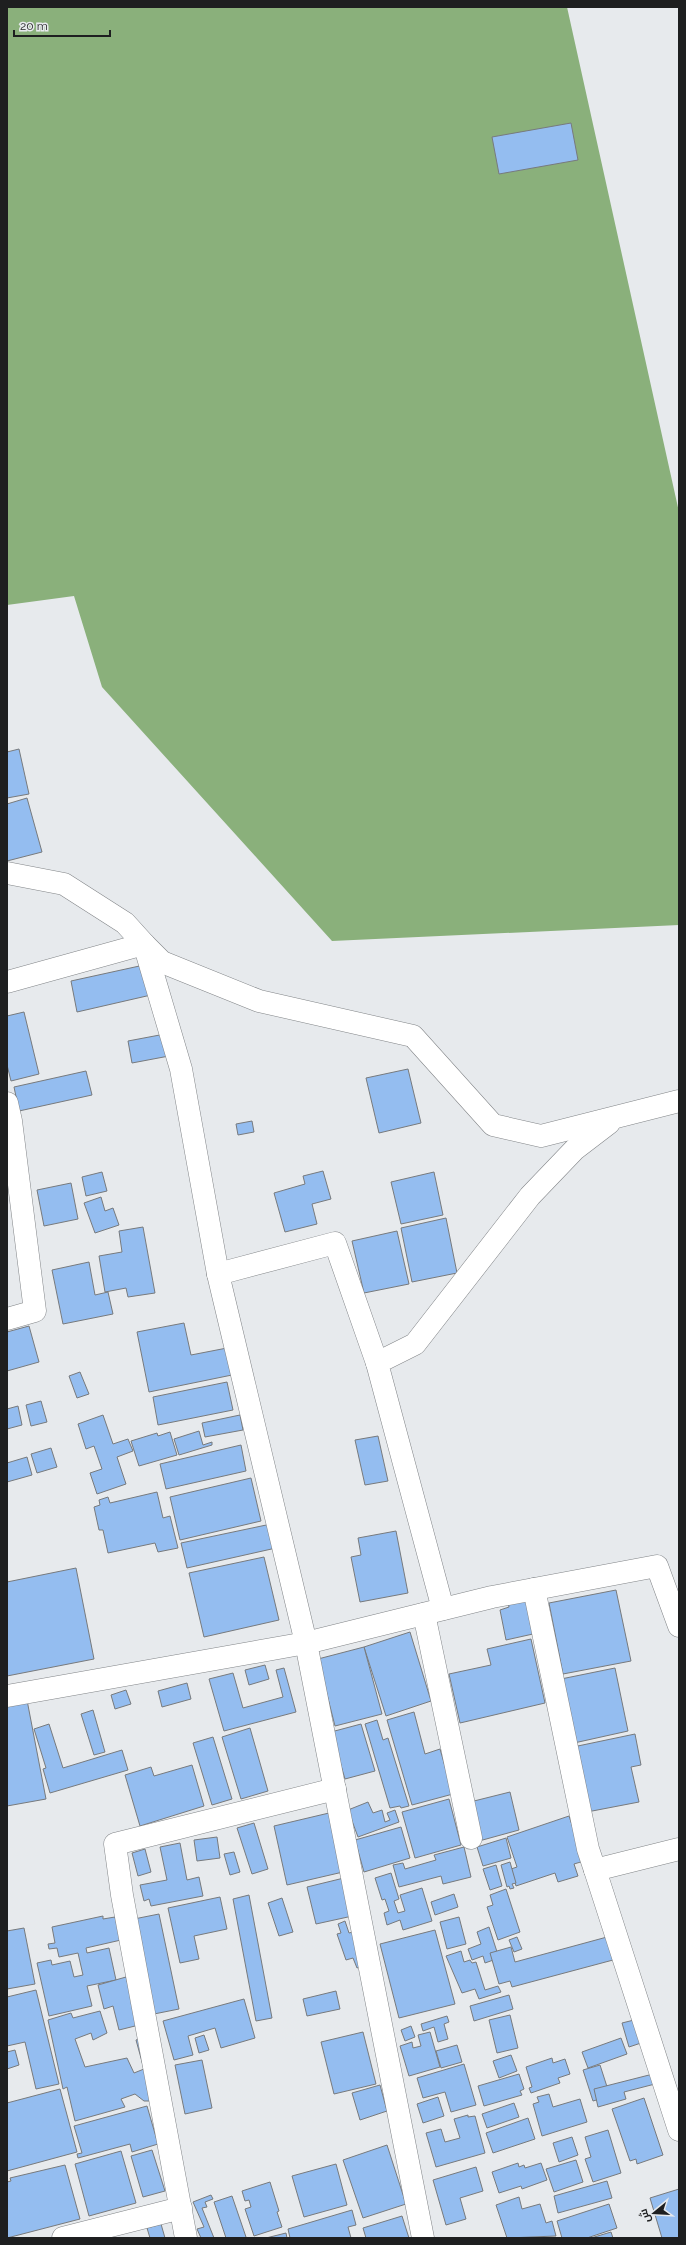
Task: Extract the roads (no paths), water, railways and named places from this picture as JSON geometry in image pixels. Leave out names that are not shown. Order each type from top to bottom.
[{"type":"street","points":[[7,873],[64,884],[124,923],[162,962],[259,1001],[413,1036],[493,1125],[541,1136],[679,1101]]},
{"type":"street","points":[[7,982],[144,944]]},
{"type":"street","points":[[144,944],[182,1069],[218,1274],[306,1643],[423,2238]]},
{"type":"street","points":[[7,1103],[11,1121],[35,1311],[7,1319]]},
{"type":"street","points":[[377,1362],[415,1344],[530,1196],[576,1148],[618,1116]]},
{"type":"street","points":[[218,1274],[335,1243],[377,1362],[434,1612],[470,1838]]},
{"type":"street","points":[[7,1696],[306,1643],[534,1589],[658,1566],[679,1626]]},
{"type":"street","points":[[534,1589],[588,1849],[679,2130]]},
{"type":"street","points":[[186,2238],[122,1895],[115,1844],[335,1788]]},
{"type":"street","points":[[595,1870],[679,1849]]},
{"type":"street","points":[[63,2238],[181,2208]]}]
